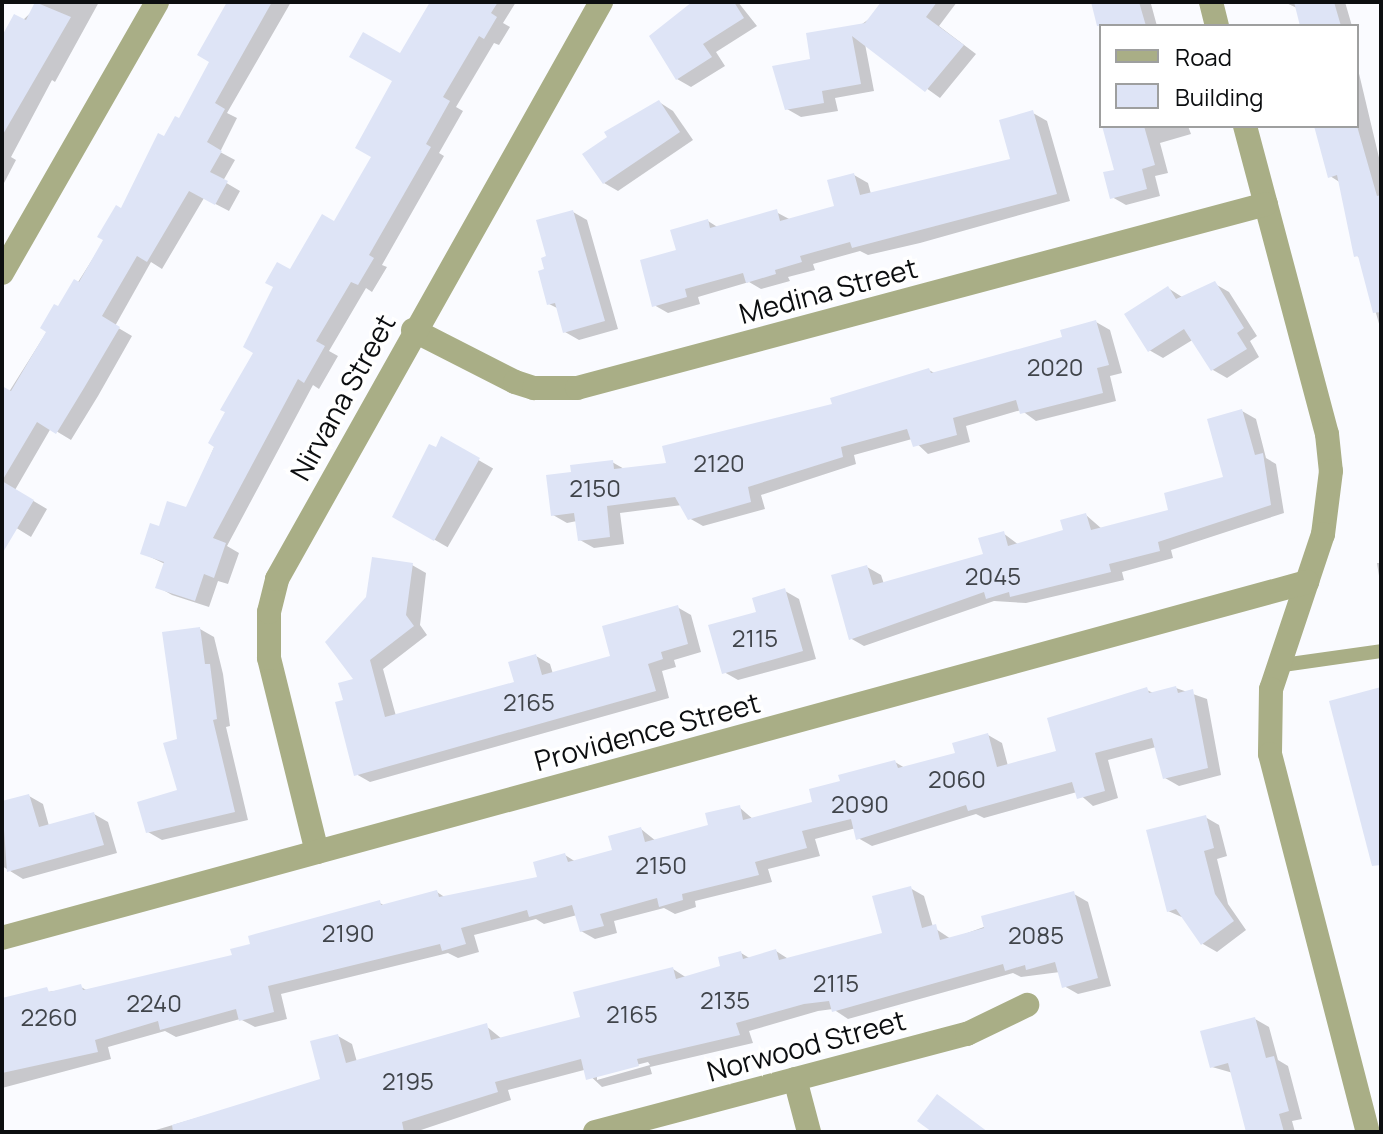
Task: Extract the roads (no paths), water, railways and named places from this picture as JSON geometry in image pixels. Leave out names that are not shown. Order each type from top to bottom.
[{"type":"street","points":[[2,273],[157,2]]},
{"type":"street","name":"Nirvana Street","points":[[317,852],[277,704],[269,658],[269,612],[285,564],[413,330],[601,2]]},
{"type":"street","points":[[1211,2],[1216,24]]},
{"type":"street","points":[[1246,128],[1329,444],[1330,505],[1307,582],[1276,666],[1269,716],[1274,779],[1368,1132]]},
{"type":"street","name":"Medina Street","points":[[413,330],[534,388],[577,388],[1266,204]]},
{"type":"street","name":"Providence Street","points":[[2,938],[1307,582]]},
{"type":"street","name":"Norwood Street","points":[[595,1132],[967,1034],[1027,1005]]},
{"type":"street","points":[[795,1079],[809,1132]]},
{"type":"lane","points":[[1276,666],[1381,651]]}]
